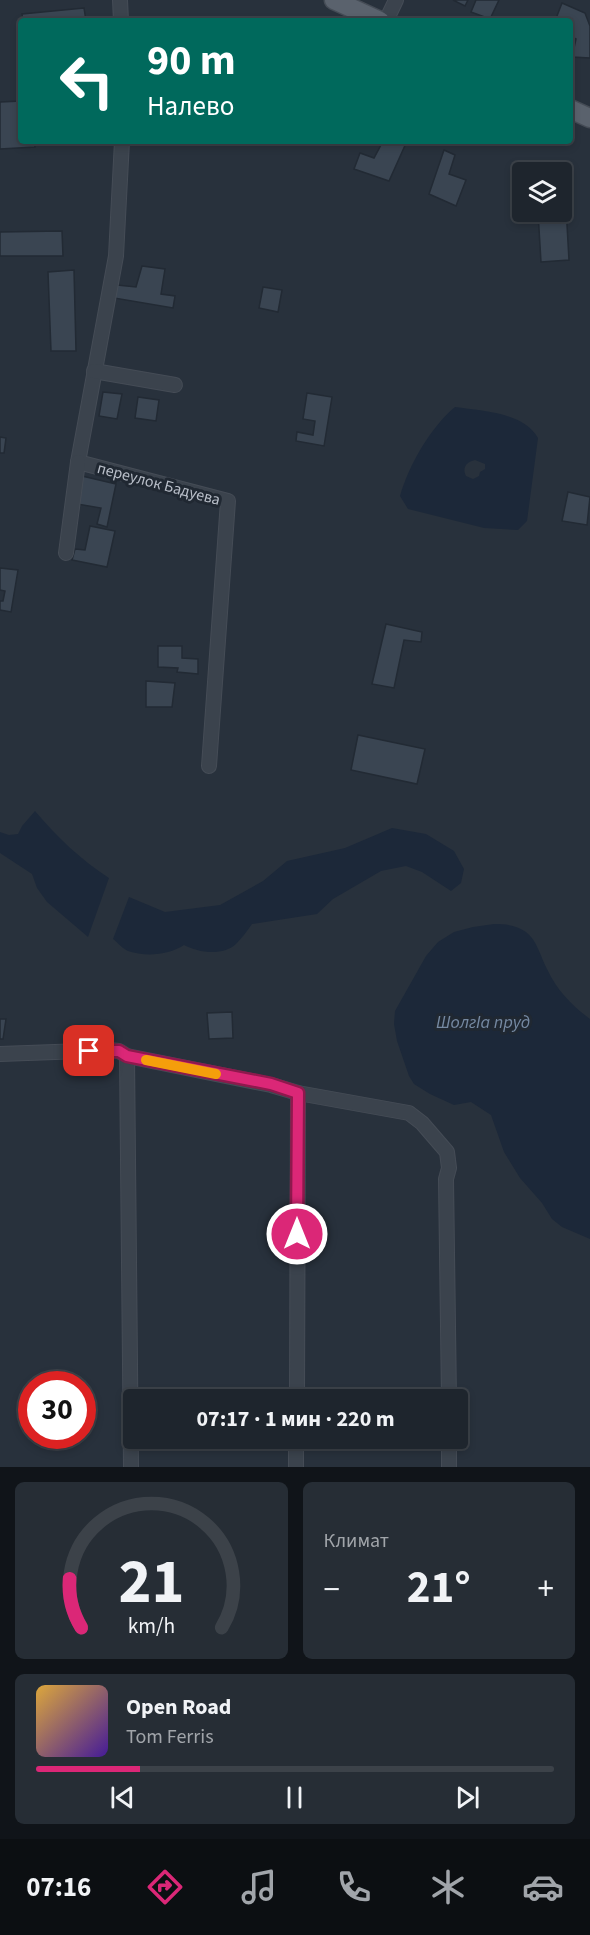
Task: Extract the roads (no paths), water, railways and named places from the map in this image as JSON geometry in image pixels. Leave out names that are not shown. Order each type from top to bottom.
[{"type":"main road","points":[[334,0],[373,18]]},
{"type":"main road","points":[[573,110],[590,118]]},
{"type":"street","points":[[120,0],[121,18]]},
{"type":"street","points":[[387,18],[396,0]]},
{"type":"street","name":"переулок Бадуева","points":[[122,144],[116,256],[78,462],[228,501],[209,766]]},
{"type":"street","points":[[94,371],[175,385]]},
{"type":"street","points":[[66,553],[78,462]]},
{"type":"street","points":[[0,1054],[119,1051],[127,1056],[271,1084],[298,1093],[409,1113],[422,1123],[447,1152],[449,1168],[446,1179],[449,1389]]},
{"type":"street","points":[[127,1056],[131,1467]]},
{"type":"street","points":[[297,1389],[298,1093]]},
{"type":"street","points":[[296,1449],[296,1467]]},
{"type":"street","points":[[449,1449],[449,1467]]},
{"type":"water","points":[[455,407],[501,414],[522,423],[538,438],[527,521],[518,530],[484,528],[408,509],[400,496],[404,484],[429,436]],"holes":[[[475,460],[485,464],[485,469],[480,472],[479,476],[473,479],[466,476],[465,468],[469,462]]]},
{"type":"water","points":[[35,811],[69,847],[109,878],[88,937],[47,902],[37,888],[32,874],[0,853],[0,832],[9,835],[18,834]]},
{"type":"water","points":[[392,828],[426,834],[454,851],[464,869],[461,883],[451,891],[422,872],[406,866],[381,871],[333,899],[317,914],[252,924],[236,944],[218,952],[197,950],[184,945],[164,953],[142,954],[126,950],[113,939],[129,897],[165,912],[220,905],[263,881],[287,861],[345,848]]},
{"type":"water","name":"ШолгIа пруд","points":[[494,924],[515,926],[530,935],[560,990],[590,1019],[590,1239],[562,1227],[552,1219],[542,1203],[520,1178],[504,1152],[491,1115],[471,1102],[454,1105],[414,1084],[397,1041],[394,1024],[395,1011],[426,956],[438,942],[454,932]]}]
